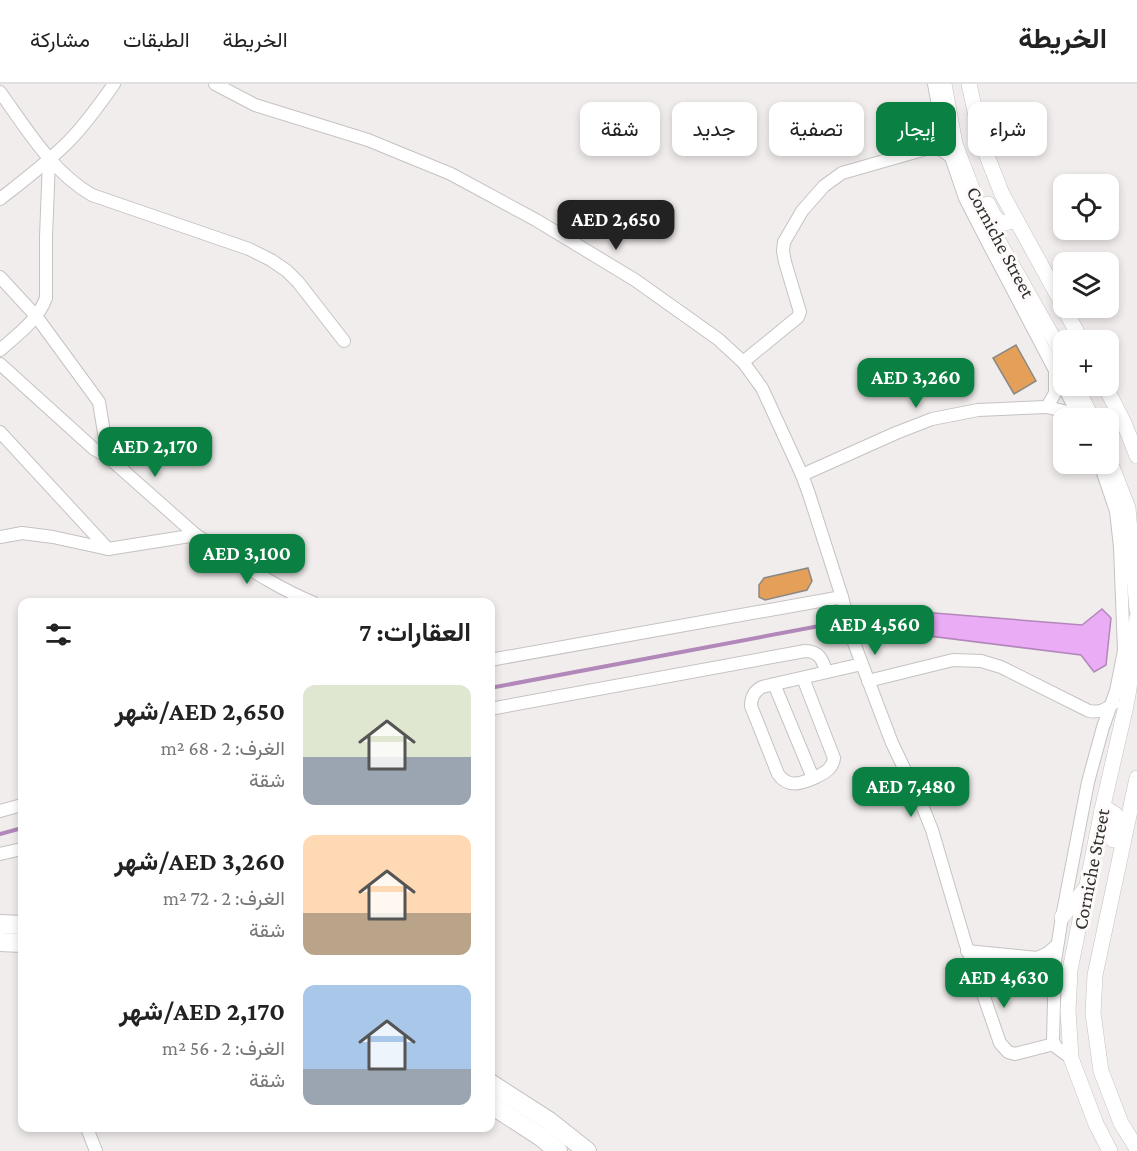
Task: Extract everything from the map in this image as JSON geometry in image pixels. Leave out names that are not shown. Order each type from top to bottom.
[{"type":"highway","points":[[0,924],[18,925]]},
{"type":"highway","points":[[0,942],[18,944]]},
{"type":"highway","points":[[495,1086],[549,1121],[587,1151]]},
{"type":"highway","points":[[495,1107],[558,1151]]},
{"type":"main road","name":"Corniche Street","points":[[944,84],[946,102]]},
{"type":"main road","name":"Corniche Street","points":[[969,84],[981,142],[1002,194],[1053,287]]},
{"type":"main road","points":[[956,153],[974,167],[987,204],[997,220],[1007,224],[1016,219]]},
{"type":"main road","name":"Corniche Street","points":[[955,156],[1053,351]]},
{"type":"main road","points":[[1015,295],[1017,276]]},
{"type":"main road","points":[[1110,396],[1137,456]]},
{"type":"main road","points":[[1115,474],[1128,508],[1137,609]]},
{"type":"main road","name":"Corniche Street","points":[[1110,1151],[1096,1124],[1071,1058],[1068,1011],[1070,970],[1129,689],[1137,617]]},
{"type":"main road","name":"Corniche Street","points":[[1137,778],[1095,975],[1093,1013],[1101,1071],[1121,1123],[1137,1149]]},
{"type":"main road","points":[[1102,810],[1112,811],[1117,819],[1112,853],[1116,876]]},
{"type":"main road","points":[[1062,917],[1087,887]]},
{"type":"street","points":[[2,193],[49,160],[69,141],[95,111],[114,84]]},
{"type":"street","points":[[215,84],[255,105],[368,140],[451,174],[536,220],[635,280],[718,339],[743,362],[762,388],[802,475],[867,681],[892,743],[924,810],[968,951],[1000,1043],[1008,1052],[1016,1054],[1054,1044]]},
{"type":"street","points":[[934,84],[937,102]]},
{"type":"street","points":[[0,92],[49,160],[84,191],[249,249],[271,260],[298,282],[344,341]]},
{"type":"street","points":[[743,362],[798,317],[800,312],[783,251],[784,242],[802,211],[824,186],[842,173],[902,156]]},
{"type":"street","points":[[954,156],[965,198],[975,219],[1015,295],[1053,355]]},
{"type":"street","points":[[0,350],[36,316],[46,298],[49,160]]},
{"type":"street","points":[[0,277],[36,316],[99,402],[108,457]]},
{"type":"street","points":[[0,364],[94,449],[108,457],[196,535],[273,583],[302,598]]},
{"type":"street","points":[[1047,407],[1053,396]]},
{"type":"street","points":[[802,475],[932,419],[978,410],[1053,409]]},
{"type":"street","points":[[0,432],[108,549]]},
{"type":"street","points":[[1071,1058],[1054,1044],[1052,1035],[1054,973],[1062,917],[1088,782],[1103,727],[1116,691],[1124,651],[1120,547],[1116,511],[1103,474]]},
{"type":"street","points":[[0,537],[22,533],[54,537],[108,549],[196,535]]},
{"type":"street","points":[[495,659],[842,597]]},
{"type":"street","points":[[495,708],[805,651],[820,656],[826,672]]},
{"type":"street","points":[[867,681],[953,660],[981,661],[1001,667],[1089,711],[1097,712],[1111,705],[1129,689]]},
{"type":"street","points":[[803,678],[834,758],[830,770],[802,783],[793,784],[784,781],[778,774],[751,706],[752,697],[758,689],[774,684],[862,664]]},
{"type":"street","points":[[774,684],[813,778]]},
{"type":"street","points":[[1089,711],[1118,743]]},
{"type":"street","points":[[0,811],[18,806]]},
{"type":"street","points":[[0,854],[18,850]]},
{"type":"street","points":[[968,951],[1037,958],[1058,945]]},
{"type":"street","points":[[1037,958],[1054,973]]},
{"type":"street","points":[[89,1132],[96,1151]]},
{"type":"shaded area","points":[[860,607],[1082,625],[1102,609],[1111,618],[1106,665],[1094,672],[1081,655],[865,628]]},
{"type":"building","points":[[1016,345],[1036,381],[1014,394],[993,358]]},
{"type":"building","points":[[808,568],[812,581],[807,590],[765,600],[759,597],[759,585],[764,578]]},
{"type":"waterway","points":[[495,687],[867,618]]},
{"type":"waterway","points":[[0,834],[18,829]]}]
